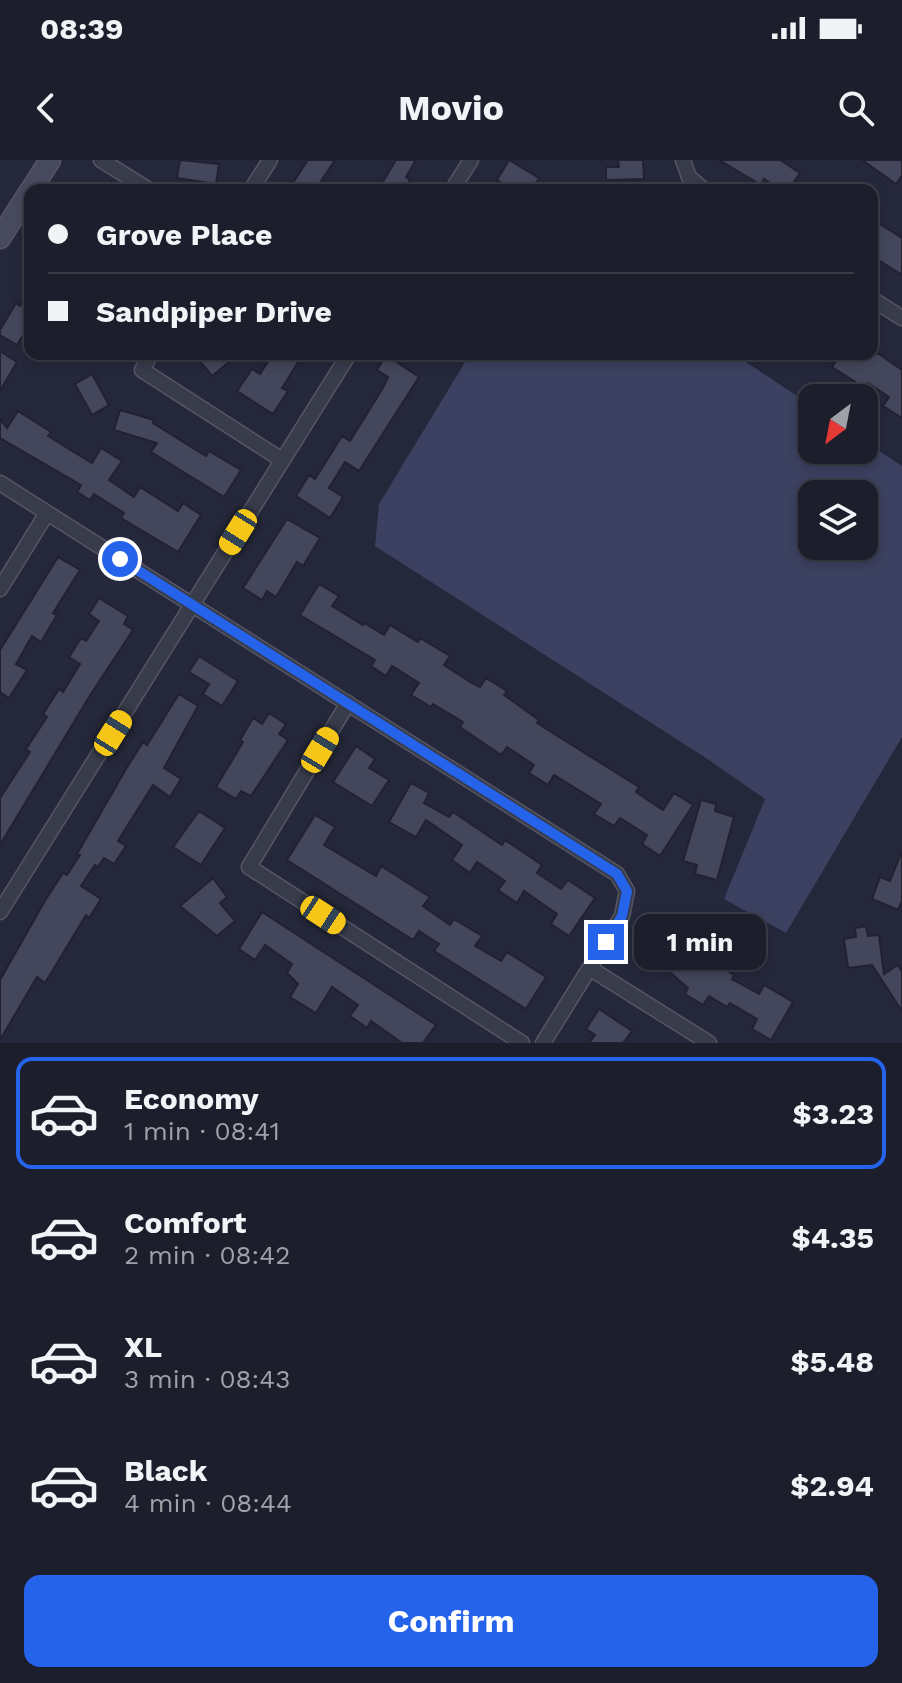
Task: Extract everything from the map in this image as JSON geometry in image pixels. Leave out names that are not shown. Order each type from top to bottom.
[{"type":"main road","points":[[34,184],[50,160]]},
{"type":"main road","points":[[0,238],[24,200]]},
{"type":"street","points":[[101,160],[139,184]]},
{"type":"street","points":[[255,184],[270,160]]},
{"type":"street","points":[[456,184],[471,160]]},
{"type":"street","points":[[683,160],[689,177],[697,184]]},
{"type":"street","points":[[878,303],[902,318]]},
{"type":"street","points":[[148,360],[142,370],[282,460]]},
{"type":"street","points":[[0,912],[345,360]]},
{"type":"street","points":[[0,483],[617,874],[627,891],[622,916],[543,1043]]},
{"type":"street","points":[[0,589],[47,513]]},
{"type":"street","points":[[348,703],[249,867],[522,1043]]},
{"type":"street","points":[[591,969],[709,1043]]},
{"type":"water","points":[[466,360],[743,360],[798,397],[798,464],[878,464],[878,450],[902,466],[902,737],[786,933],[724,899],[765,799],[375,546],[379,504]]},
{"type":"building","points":[[180,160],[219,164],[216,184],[177,178]]},
{"type":"building","points":[[308,160],[335,160],[319,184],[292,184]]},
{"type":"building","points":[[396,160],[416,160],[406,177],[410,180],[408,184],[382,184]]},
{"type":"building","points":[[509,160],[539,178],[536,184],[503,184],[497,180]]},
{"type":"building","points":[[618,160],[643,160],[644,179],[606,180],[606,167],[619,167]]},
{"type":"building","points":[[719,160],[780,160],[800,173],[794,182],[797,184],[772,184],[764,179],[759,184]]},
{"type":"building","points":[[862,160],[902,160],[902,175],[896,184]]},
{"type":"building","points":[[878,223],[902,238],[902,275],[878,260]]},
{"type":"building","points":[[24,300],[24,334],[17,345],[0,335],[0,330],[16,303],[20,306]]},
{"type":"building","points":[[0,351],[17,362],[0,391]]},
{"type":"building","points":[[879,354],[902,370],[902,418],[883,406],[889,397],[878,390],[878,384],[859,384],[832,367],[834,360],[878,360]]},
{"type":"building","points":[[199,360],[232,360],[212,376]]},
{"type":"building","points":[[269,360],[299,360],[282,388],[288,391],[273,414],[237,391],[252,369],[260,374]]},
{"type":"building","points":[[383,360],[394,360],[419,377],[359,471],[345,462],[329,488],[343,497],[330,518],[296,496],[309,475],[315,479],[342,436],[350,441],[388,377],[377,370]]},
{"type":"building","points":[[92,374],[109,405],[92,415],[75,384]]},
{"type":"building","points":[[120,410],[154,420],[153,423],[206,456],[209,451],[241,470],[224,497],[151,452],[157,443],[114,430]]},
{"type":"building","points":[[18,411],[51,432],[48,436],[92,463],[101,448],[122,461],[109,480],[134,497],[140,487],[178,511],[183,503],[201,515],[178,552],[121,518],[124,513],[94,494],[90,500],[77,492],[81,485],[0,438],[0,419],[7,428]]},
{"type":"building","points":[[287,519],[320,538],[303,566],[297,562],[276,597],[267,591],[262,600],[243,588]]},
{"type":"building","points":[[58,557],[80,570],[53,613],[57,615],[41,642],[32,636],[16,664],[27,670],[9,698],[0,692],[0,650]]},
{"type":"building","points":[[319,584],[339,596],[332,606],[363,625],[384,635],[390,625],[418,642],[420,638],[450,656],[444,665],[470,682],[480,687],[486,678],[507,691],[504,695],[539,720],[537,723],[639,787],[636,792],[663,810],[674,793],[693,805],[660,856],[642,844],[647,835],[620,818],[614,826],[594,814],[601,804],[554,775],[548,785],[529,773],[534,765],[507,747],[501,755],[460,727],[463,722],[411,695],[419,683],[392,666],[386,676],[371,666],[375,660],[300,615]]},
{"type":"building","points":[[99,598],[128,616],[124,624],[133,630],[0,845],[0,798],[30,752],[26,749],[47,717],[43,714],[59,689],[63,692],[80,664],[69,657],[81,638],[86,641],[99,621],[89,614]]},
{"type":"building","points":[[199,656],[238,681],[222,706],[203,694],[209,684],[189,672]]},
{"type":"building","points":[[179,694],[198,706],[164,768],[181,779],[170,797],[153,785],[118,841],[126,846],[114,864],[104,858],[98,867],[95,865],[81,886],[101,899],[89,918],[86,915],[45,983],[37,977],[0,1040],[0,980],[46,899],[63,873],[67,875],[80,855],[77,854],[126,769],[143,742],[147,745]]},
{"type":"building","points":[[269,713],[286,724],[279,734],[288,740],[251,796],[241,791],[236,799],[216,787],[243,742],[240,740],[253,718],[262,724]]},
{"type":"building","points":[[356,746],[375,759],[369,768],[389,780],[372,806],[333,782]]},
{"type":"building","points":[[411,783],[429,793],[424,803],[449,817],[453,812],[502,845],[505,840],[542,865],[537,873],[561,889],[568,880],[595,898],[569,936],[551,924],[557,914],[524,891],[517,903],[498,890],[505,881],[477,862],[470,873],[452,860],[462,845],[426,820],[416,837],[389,822]]},
{"type":"building","points":[[701,800],[716,804],[715,811],[734,817],[717,880],[695,874],[697,865],[683,861]]},
{"type":"building","points":[[199,811],[225,828],[201,865],[173,847]]},
{"type":"building","points":[[315,815],[335,827],[324,845],[376,876],[381,866],[430,897],[423,906],[450,925],[454,919],[482,936],[475,946],[501,961],[507,952],[546,977],[526,1009],[434,951],[439,944],[419,931],[413,940],[287,860]]},
{"type":"building","points":[[902,851],[902,901],[898,910],[872,899],[880,877],[890,881]]},
{"type":"building","points":[[213,878],[227,897],[220,903],[235,921],[217,936],[180,906]]},
{"type":"building","points":[[262,912],[436,1025],[423,1043],[402,1043],[371,1021],[367,1028],[350,1016],[358,1005],[332,987],[316,1013],[290,997],[298,984],[287,973],[292,964],[265,945],[255,960],[239,949]]},
{"type":"building","points":[[664,922],[681,936],[673,944],[700,968],[706,958],[734,975],[732,979],[759,994],[764,985],[793,1002],[771,1040],[752,1029],[757,1019],[730,1003],[727,1007],[709,996],[703,1005],[685,994],[688,988],[658,962],[651,970],[634,956]]},
{"type":"building","points":[[866,926],[868,936],[879,935],[884,974],[898,965],[902,972],[902,1011],[872,965],[848,968],[844,939],[856,937],[855,928]]},
{"type":"building","points":[[599,1009],[632,1031],[623,1043],[589,1043],[595,1035],[586,1029]]},
{"type":"route","points":[[120,559],[617,874],[627,891],[622,916],[606,942]]}]
